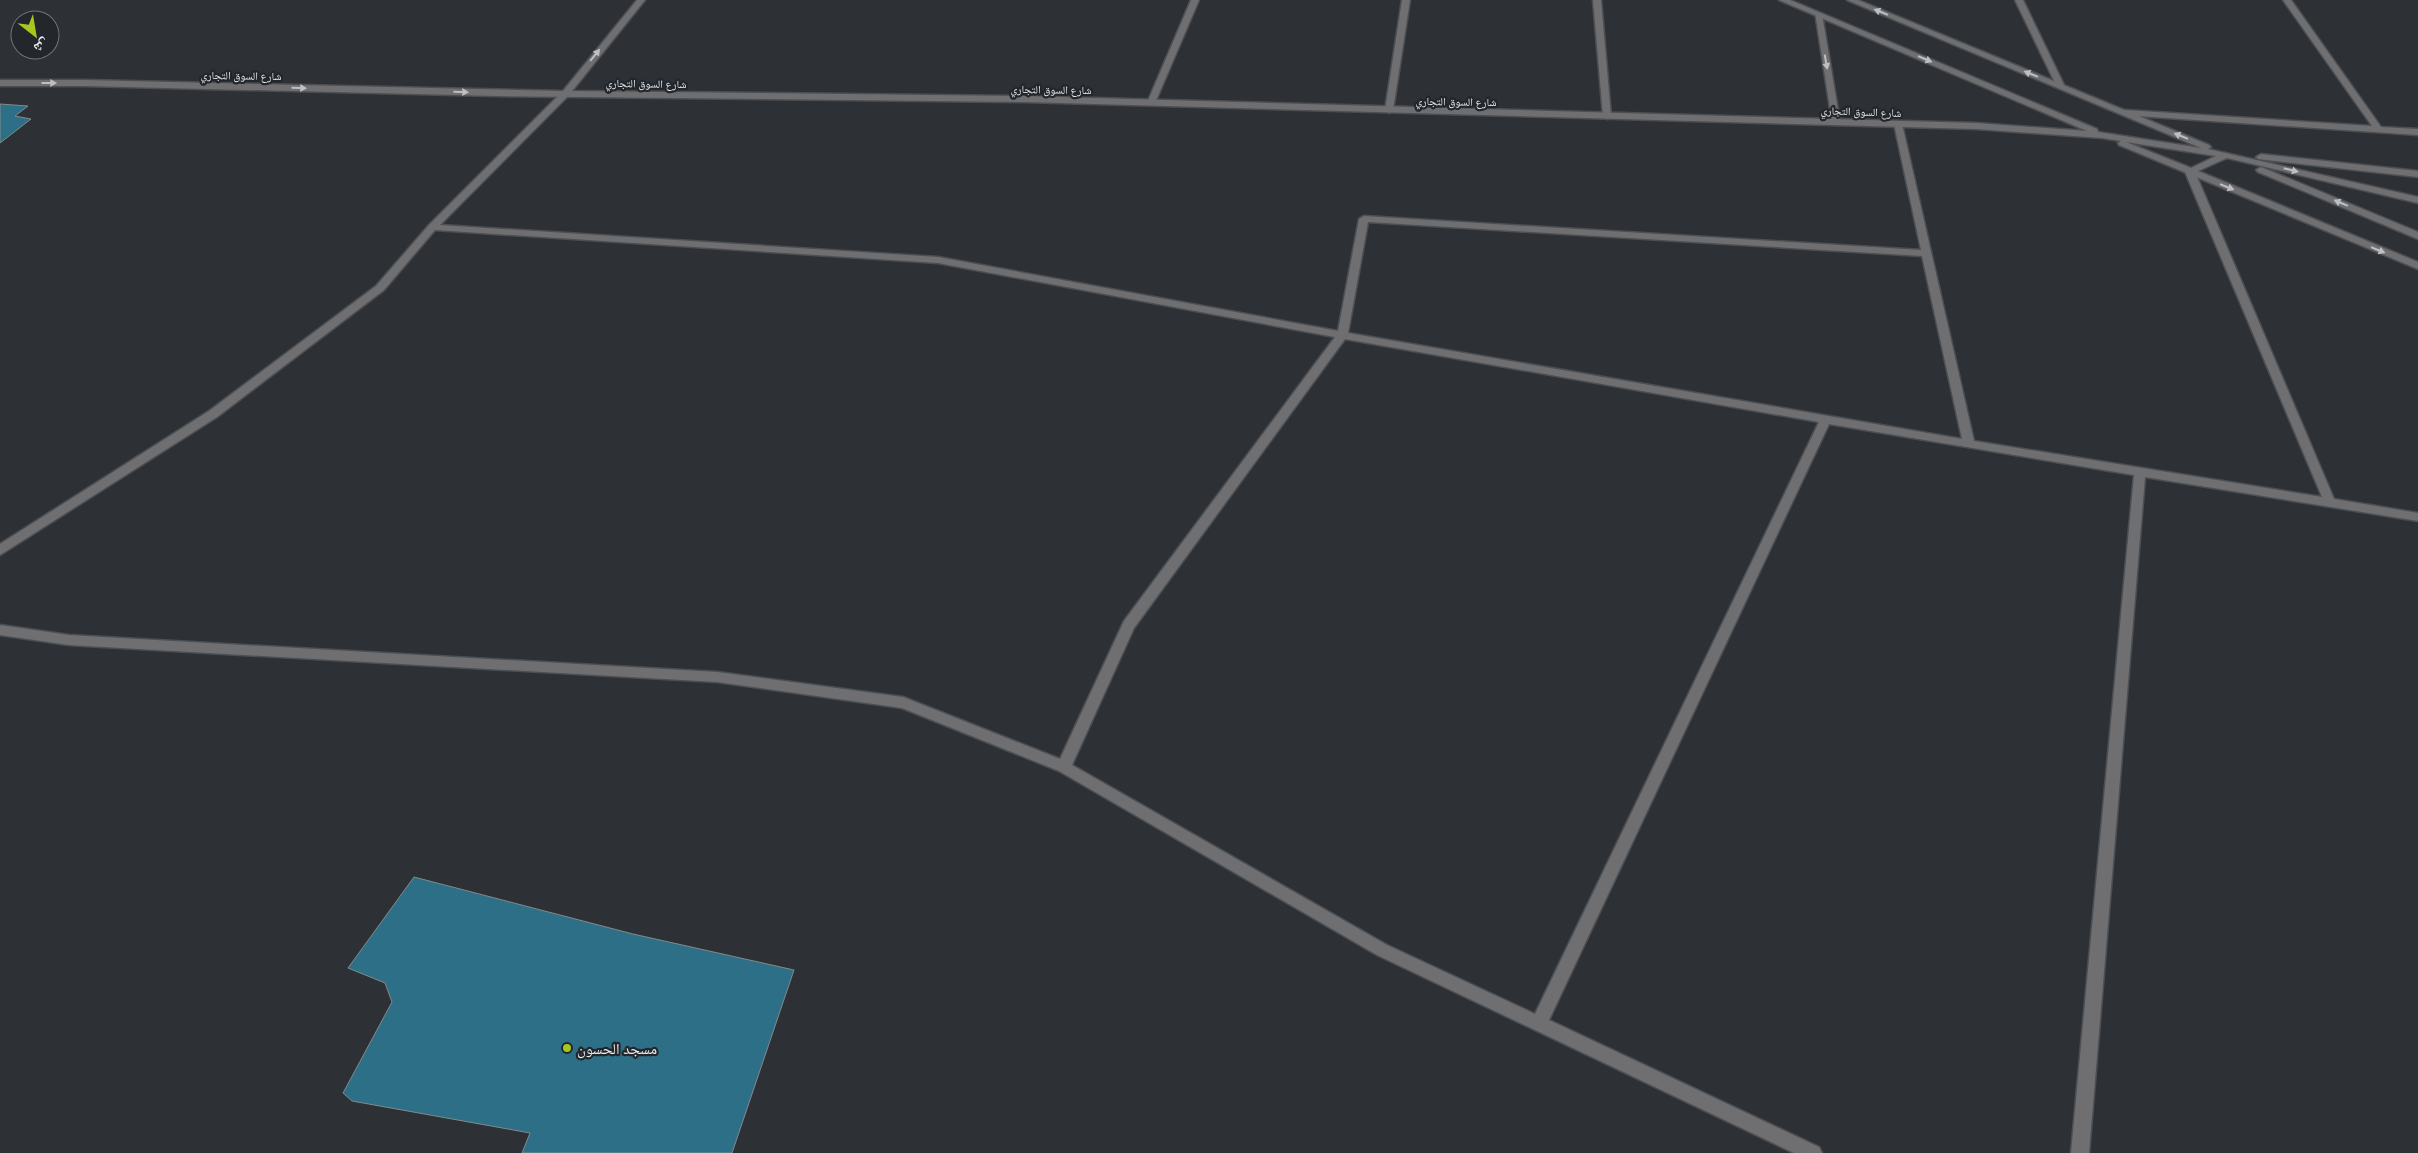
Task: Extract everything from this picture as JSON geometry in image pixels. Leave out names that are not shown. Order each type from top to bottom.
[{"type":"street","points":[[0,550],[213,414],[380,288],[432,227],[565,94],[641,0]]},
{"type":"street","points":[[1151,103],[1195,0]]},
{"type":"street","points":[[1389,110],[1406,0]]},
{"type":"street","points":[[1597,0],[1607,116]]},
{"type":"street","points":[[1783,0],[2418,266]]},
{"type":"street","points":[[1851,0],[2418,236]]},
{"type":"street","points":[[2019,0],[2061,87]]},
{"type":"street","points":[[2287,0],[2379,130]]},
{"type":"street","points":[[1818,14],[1836,122]]},
{"type":"street","name":"شارع السوق التجاري","points":[[0,83],[85,83],[565,94],[1024,99],[1898,124],[2102,135]]},
{"type":"street","points":[[2125,113],[2418,132]]},
{"type":"street","points":[[1898,124],[1969,444]]},
{"type":"street","points":[[2102,135],[2226,155],[2418,200]]},
{"type":"street","points":[[2190,172],[2226,155],[2280,158],[2418,174]]},
{"type":"street","points":[[2190,172],[2330,503]]},
{"type":"street","points":[[1064,767],[1129,625],[1342,335],[1364,219],[1926,253]]},
{"type":"street","points":[[432,227],[938,260],[1342,335],[1969,444],[2418,517]]},
{"type":"street","points":[[1539,1024],[1826,419]]},
{"type":"street","points":[[2080,1153],[2140,472]]},
{"type":"street","points":[[0,630],[69,640],[717,677],[903,703],[1064,767],[1382,950],[1813,1153]]},
{"type":"building","points":[[0,104],[28,106],[15,116],[31,119],[0,143]]},
{"type":"building","name":"مسجد الحسون","points":[[414,877],[633,934],[794,970],[732,1153],[522,1153],[530,1133],[352,1101],[343,1093],[392,1002],[385,983],[348,968]]},
{"type":"place","name":"مسجد الحسون","points":[[567,1048]]}]
